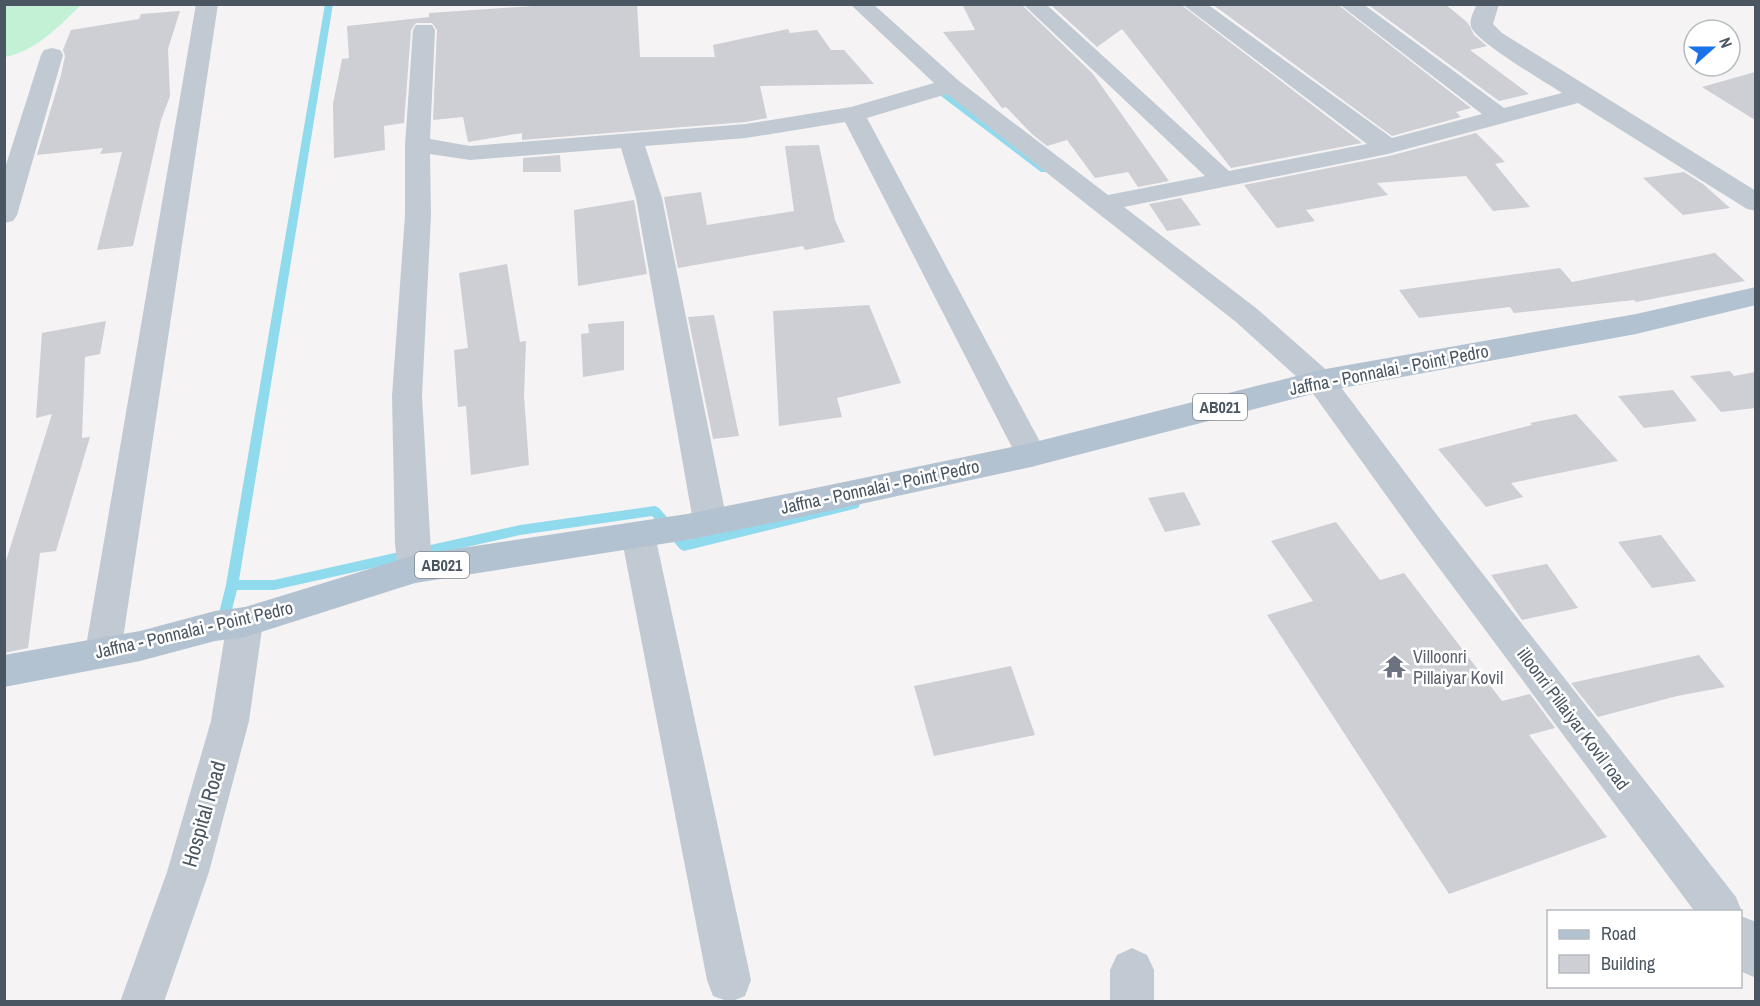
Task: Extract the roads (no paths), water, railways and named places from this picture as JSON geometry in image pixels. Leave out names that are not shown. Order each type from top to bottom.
[{"type":"main road","name":"Jaffna - Ponnalai - Point Pedro","points":[[4,670],[140,646],[215,626],[245,622],[415,569],[698,524],[1031,455],[1320,381],[1636,324],[1755,297]]},
{"type":"street","points":[[103,652],[207,4]]},
{"type":"street","name":"illoonri Pillaiyar Kovil road","points":[[860,4],[951,86],[1246,315],[1320,381],[1431,532],[1719,910]]},
{"type":"street","points":[[1033,4],[1222,178]]},
{"type":"street","points":[[1192,4],[1388,147]]},
{"type":"street","points":[[1348,4],[1502,118]]},
{"type":"street","points":[[1488,4],[1482,18],[1482,26],[1494,38],[1755,203]]},
{"type":"street","points":[[415,569],[412,544],[407,396],[418,216],[417,145],[424,30]]},
{"type":"street","points":[[4,215],[52,55]]},
{"type":"street","points":[[417,145],[470,153],[631,142],[746,131],[853,114],[951,86]]},
{"type":"street","points":[[1101,204],[1222,178],[1388,147],[1581,95]]},
{"type":"street","points":[[853,114],[1031,455]]},
{"type":"street","points":[[631,142],[649,198],[698,524]]},
{"type":"street","points":[[645,534],[729,980]]},
{"type":"street","name":"Hospital Road","points":[[142,1002],[188,872],[230,721],[245,622]]},
{"type":"street","points":[[1742,940],[1755,956]]},
{"type":"waterway","points":[[232,585],[329,4]]},
{"type":"waterway","points":[[944,94],[1044,170]]},
{"type":"waterway","points":[[232,585],[274,585],[520,530],[655,511],[684,546],[854,505]]},
{"type":"waterway","points":[[223,621],[232,585]]},
{"type":"place","name":"Villoonri Pillaiyar Kovil","points":[[1395,667]]}]
